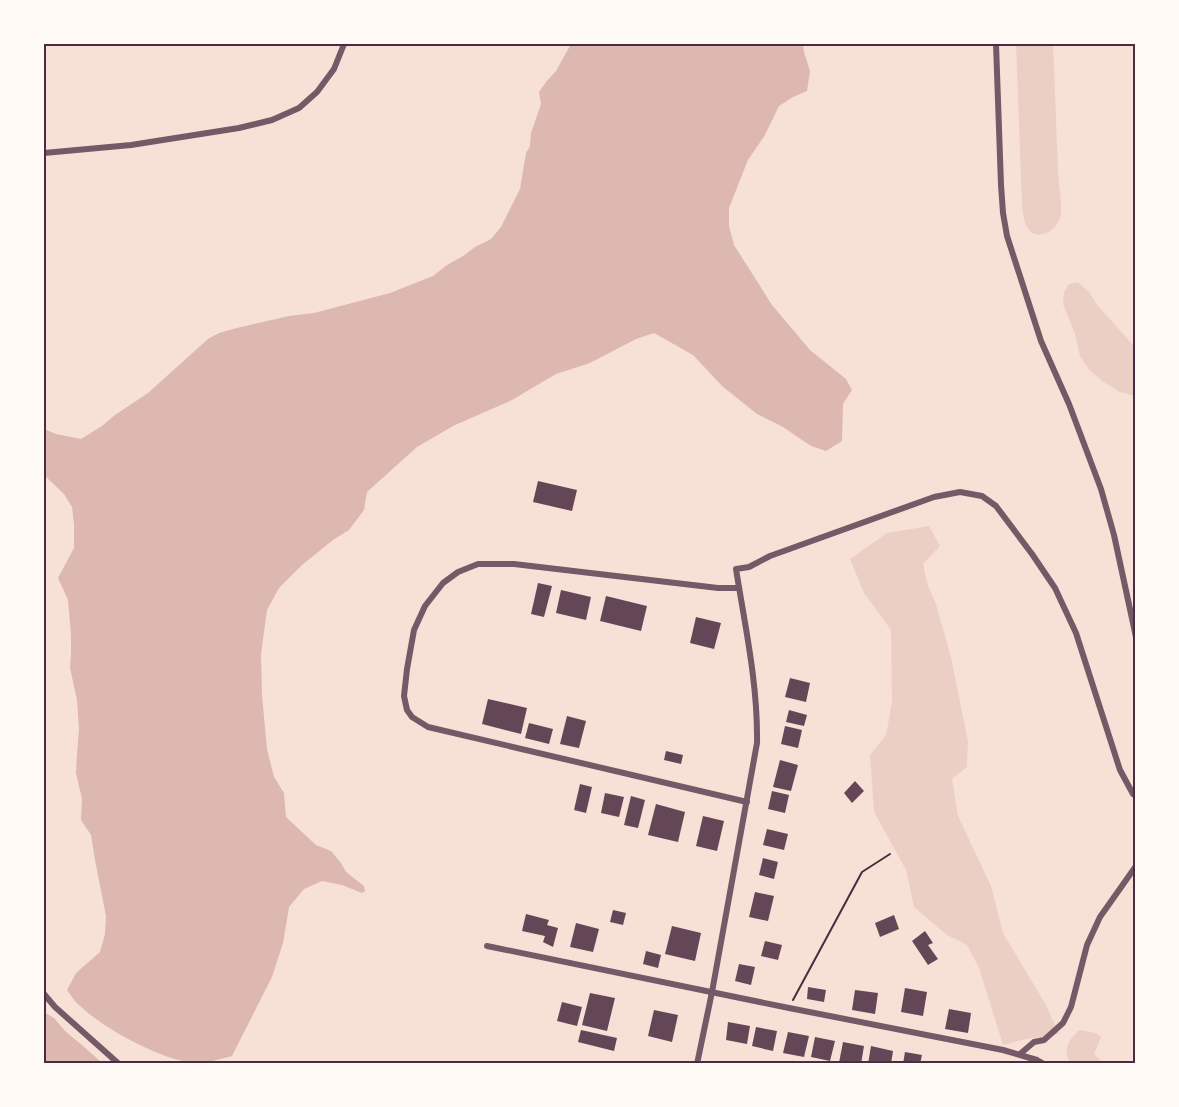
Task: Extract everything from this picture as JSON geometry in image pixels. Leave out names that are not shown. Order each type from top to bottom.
[{"type":"street","points":[[44,153],[131,145],[239,128],[272,120],[299,108],[316,92],[334,69],[344,44]]},
{"type":"street","points":[[996,44],[1001,185],[1007,236],[1041,341],[1070,405],[1101,489],[1114,535],[1136,637]]},
{"type":"street","points":[[697,1064],[758,743],[758,717],[736,569],[749,567],[770,556],[934,497],[960,492],[982,496],[996,506],[1055,588],[1076,633],[1120,770],[1136,796]]},
{"type":"street","points":[[739,588],[718,588],[514,564],[478,564],[458,572],[443,584],[425,606],[414,630],[404,696],[407,710],[412,717],[428,727],[747,802]]},
{"type":"street","points":[[1020,1054],[1034,1042],[1044,1040],[1063,1023],[1071,1007],[1087,945],[1100,917],[1136,866]]},
{"type":"street","points":[[487,946],[1020,1054],[1044,1064]]},
{"type":"street","points":[[44,994],[119,1064]]},
{"type":"path","points":[[789,1008],[862,872],[890,854]]},
{"type":"shaded area","points":[[571,44],[803,44],[810,71],[807,91],[779,106],[765,135],[748,160],[729,208],[729,226],[734,245],[772,305],[810,350],[846,379],[852,390],[843,404],[842,441],[826,451],[811,446],[783,427],[757,414],[722,386],[693,355],[654,333],[636,339],[590,363],[556,374],[512,400],[453,426],[417,447],[367,492],[364,510],[349,530],[302,565],[279,588],[267,610],[261,654],[267,749],[274,777],[284,793],[286,817],[316,845],[331,851],[346,872],[364,886],[365,891],[362,893],[342,885],[322,881],[304,889],[289,907],[283,943],[272,977],[232,1056],[200,1063],[170,1058],[136,1043],[103,1024],[77,1003],[67,990],[76,973],[100,952],[105,934],[106,916],[91,835],[81,820],[82,799],[76,773],[79,729],[77,700],[70,668],[71,635],[68,600],[58,578],[74,548],[72,507],[64,494],[44,475],[44,429],[81,439],[148,393],[208,339],[219,333],[289,316],[314,313],[390,293],[433,276],[475,247],[491,239],[501,227],[520,189],[526,153],[541,104],[539,92],[556,71]]},
{"type":"shaded area","points":[[1016,44],[1053,44],[1061,214],[1058,223],[1050,231],[1041,235],[1031,232],[1027,227],[1022,209]]},
{"type":"shaded area","points":[[1078,282],[1135,347],[1135,396],[1120,392],[1105,383],[1090,371],[1080,356],[1075,334],[1063,304],[1064,292],[1069,284]]},
{"type":"shaded area","points":[[929,526],[940,546],[923,564],[951,657],[968,741],[967,767],[952,779],[958,816],[991,886],[1003,933],[1046,1005],[1059,1034],[1003,1045],[979,968],[967,945],[947,935],[914,907],[906,870],[874,812],[870,755],[886,735],[892,702],[891,630],[864,593],[850,559],[887,533]]},
{"type":"shaded area","points":[[44,1012],[54,1018],[66,1032],[102,1063],[44,1063]]},
{"type":"shaded area","points":[[1079,1030],[1096,1033],[1101,1037],[1094,1054],[1103,1063],[1070,1063],[1067,1053],[1068,1045]]},
{"type":"building","points":[[538,481],[577,490],[572,511],[533,502]]},
{"type":"building","points":[[538,583],[552,586],[544,617],[531,614]]},
{"type":"building","points":[[561,590],[591,597],[586,620],[556,613]]},
{"type":"building","points":[[606,596],[647,606],[641,631],[600,621]]},
{"type":"building","points":[[696,617],[721,623],[714,649],[690,643]]},
{"type":"building","points":[[790,678],[810,683],[806,702],[785,697]]},
{"type":"building","points":[[488,699],[527,708],[521,734],[482,724]]},
{"type":"building","points":[[789,710],[807,715],[804,726],[786,722]]},
{"type":"building","points":[[567,716],[586,721],[579,748],[560,744]]},
{"type":"building","points":[[529,723],[553,729],[549,744],[525,738]]},
{"type":"building","points":[[785,726],[802,730],[798,748],[781,744]]},
{"type":"building","points":[[666,751],[683,755],[681,764],[664,760]]},
{"type":"building","points":[[780,760],[798,765],[791,791],[773,787]]},
{"type":"building","points":[[855,781],[864,791],[852,803],[844,793]]},
{"type":"building","points":[[580,784],[592,787],[586,813],[574,810]]},
{"type":"building","points":[[772,791],[789,795],[785,813],[768,809]]},
{"type":"building","points":[[605,793],[624,797],[619,817],[601,813]]},
{"type":"building","points":[[631,796],[645,800],[638,828],[624,825]]},
{"type":"building","points":[[656,804],[685,812],[678,842],[648,835]]},
{"type":"building","points":[[703,816],[724,821],[717,851],[696,846]]},
{"type":"building","points":[[767,829],[788,834],[784,850],[763,845]]},
{"type":"building","points":[[763,858],[778,862],[774,879],[759,875]]},
{"type":"building","points":[[755,892],[774,896],[768,921],[749,917]]},
{"type":"building","points":[[613,910],[626,913],[623,925],[610,922]]},
{"type":"building","points":[[526,914],[549,920],[547,925],[558,928],[553,947],[543,942],[545,936],[522,931]]},
{"type":"building","points":[[894,915],[899,929],[880,937],[875,923]]},
{"type":"building","points":[[576,923],[599,929],[593,952],[570,947]]},
{"type":"building","points":[[672,926],[701,933],[695,961],[665,954]]},
{"type":"building","points":[[925,931],[933,943],[928,945],[938,959],[928,965],[912,941]]},
{"type":"building","points":[[765,941],[782,945],[778,960],[761,956]]},
{"type":"building","points":[[646,951],[661,955],[658,968],[643,964]]},
{"type":"building","points":[[739,964],[755,967],[751,985],[735,981]]},
{"type":"building","points":[[808,987],[826,990],[824,1002],[807,999]]},
{"type":"building","points":[[905,988],[927,992],[923,1016],[901,1012]]},
{"type":"building","points":[[855,990],[878,993],[875,1014],[852,1010]]},
{"type":"building","points":[[590,993],[615,998],[607,1031],[582,1025]]},
{"type":"building","points":[[562,1002],[582,1007],[577,1026],[557,1021]]},
{"type":"building","points":[[949,1009],[971,1013],[968,1033],[945,1029]]},
{"type":"building","points":[[654,1010],[678,1015],[672,1042],[648,1036]]},
{"type":"building","points":[[728,1022],[750,1026],[747,1044],[726,1040]]},
{"type":"building","points":[[756,1027],[777,1031],[773,1051],[752,1046]]},
{"type":"building","points":[[581,1030],[617,1038],[614,1051],[578,1042]]},
{"type":"building","points":[[788,1032],[809,1036],[804,1057],[783,1053]]},
{"type":"building","points":[[815,1037],[835,1041],[830,1061],[811,1057]]},
{"type":"building","points":[[843,1042],[864,1046],[861,1064],[839,1063]]},
{"type":"building","points":[[871,1046],[893,1051],[891,1064],[868,1064]]},
{"type":"building","points":[[905,1052],[922,1055],[920,1064],[903,1064]]}]
